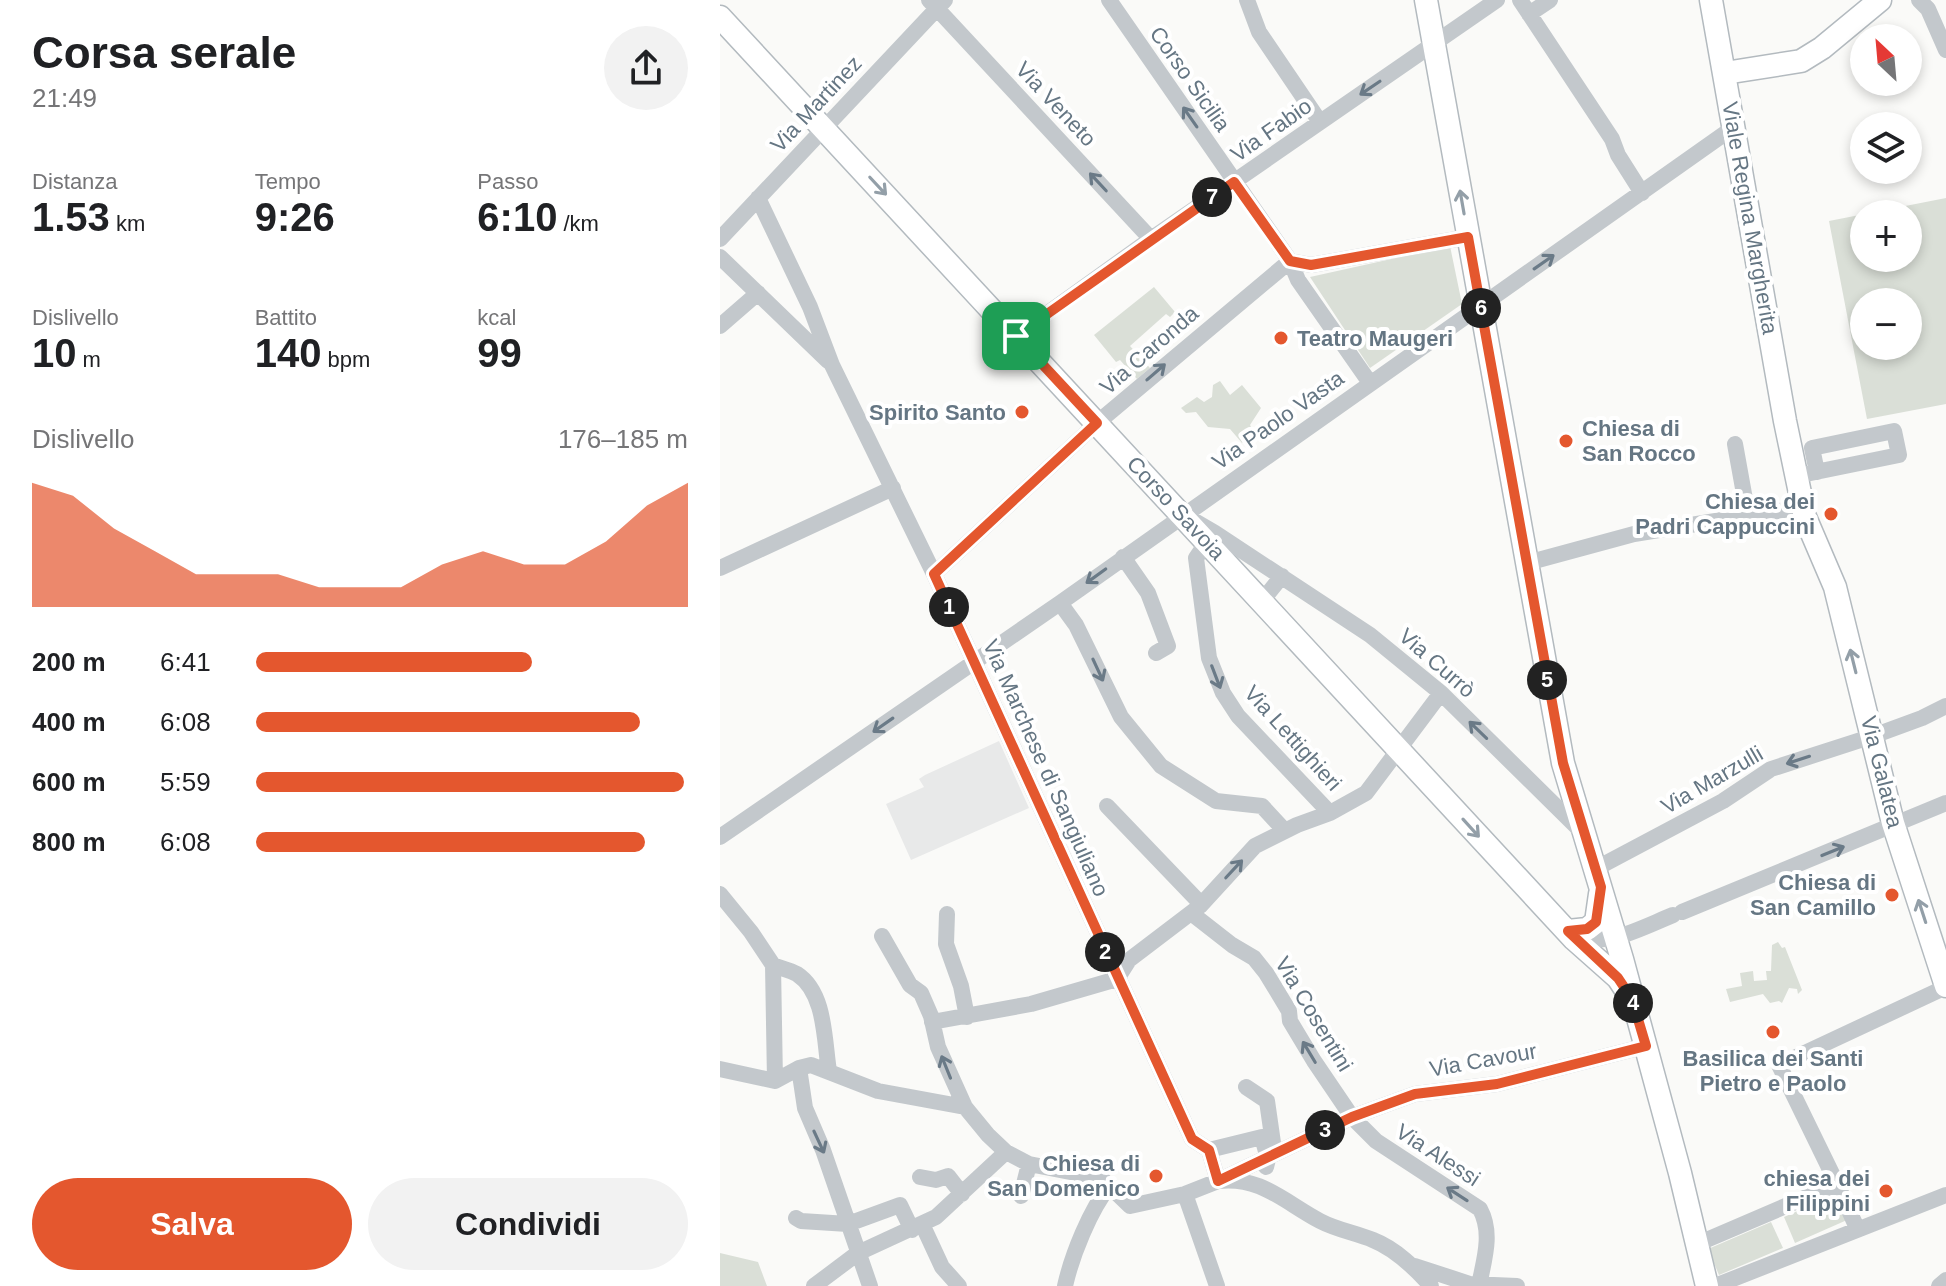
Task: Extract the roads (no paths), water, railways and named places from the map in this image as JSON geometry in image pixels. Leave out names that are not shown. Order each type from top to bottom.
[{"type":"street","name":"Corso Sicilia","points":[[1109,0],[1290,261],[1298,280],[1370,383]]},
{"type":"street","points":[[1247,0],[1259,32],[1320,122]]},
{"type":"street","points":[[1426,0],[1563,763],[1646,1046],[1707,1286]]},
{"type":"street","name":"Via Fabio","points":[[1016,336],[1497,0]]},
{"type":"street","points":[[1550,0],[1524,7],[1612,139],[1618,155],[1642,193]]},
{"type":"street","name":"Viale Regina Margherita","points":[[1711,0],[1788,435],[1806,474],[1803,507]]},
{"type":"street","points":[[1725,73],[1801,61],[1822,48],[1880,0]]},
{"type":"street","points":[[1919,0],[1928,9],[1946,50]]},
{"type":"street","name":"Via Martinez","points":[[720,239],[825,129],[937,2]]},
{"type":"street","name":"Via Veneto","points":[[937,2],[1151,239]]},
{"type":"street","name":"Corso Savoia","points":[[720,17],[1182,515],[1211,537],[1262,601],[1571,935],[1618,978],[1632,999]]},
{"type":"street","name":"Via Paolo Vasta","points":[[720,837],[1060,603],[1734,127]]},
{"type":"street","name":"Via Marchese di Sangiuliano","points":[[758,198],[810,307],[832,365],[934,574],[1192,1139],[1209,1150]]},
{"type":"street","points":[[1290,261],[1311,265],[1468,237]]},
{"type":"street","points":[[720,257],[832,365]]},
{"type":"street","name":"Via Caronda","points":[[934,574],[1097,423],[1290,261]]},
{"type":"street","points":[[720,326],[758,293]]},
{"type":"street","points":[[1894,431],[1899,455],[1806,474],[1812,448],[1894,431]]},
{"type":"street","points":[[1735,444],[1744,517]]},
{"type":"street","points":[[720,568],[893,488]]},
{"type":"street","points":[[1527,563],[1634,534],[1803,507]]},
{"type":"street","name":"Via Galatea","points":[[1803,507],[1835,587],[1893,823],[1946,986]]},
{"type":"street","name":"Via Currò","points":[[1211,537],[1282,576],[1370,635],[1441,693],[1585,834]]},
{"type":"street","name":"Via Lettighieri","points":[[1211,537],[1196,558],[1209,658],[1223,693],[1238,716],[1330,813]]},
{"type":"street","points":[[1123,557],[1148,593],[1168,646],[1156,653]]},
{"type":"street","points":[[1262,601],[1282,576]]},
{"type":"street","points":[[1060,603],[1076,625],[1121,717],[1161,766],[1216,801],[1262,806],[1285,831]]},
{"type":"street","points":[[932,1022],[1031,1004],[1117,979],[1129,960],[1196,909],[1255,846],[1330,813],[1366,793],[1441,693]]},
{"type":"street","name":"Via Marzulli","points":[[1600,885],[1771,769],[1873,736],[1946,706]]},
{"type":"street","points":[[1571,935],[1598,942],[1616,938],[1946,803]]},
{"type":"street","name":"Via Cosentini","points":[[1107,806],[1196,909],[1232,945],[1254,958],[1266,973],[1289,1011],[1290,1021],[1306,1048],[1352,1117]]},
{"type":"street","points":[[1571,935],[1596,922],[1600,885]]},
{"type":"street","points":[[720,894],[773,965],[775,1081]]},
{"type":"street","points":[[947,914],[946,944],[961,986],[967,1017]]},
{"type":"street","points":[[882,936],[910,985],[921,993],[938,1047],[965,1107],[1006,1152],[1029,1164],[1101,1178],[1110,1185],[1100,1197],[1069,1267],[1065,1286]]},
{"type":"street","points":[[773,965],[796,973],[813,989],[820,1012],[829,1071]]},
{"type":"street","points":[[1860,1228],[1779,1065],[1946,986]]},
{"type":"street","name":"Via Cavour","points":[[1110,1185],[1130,1206],[1185,1194],[1352,1117],[1415,1094],[1497,1084],[1646,1046]]},
{"type":"street","points":[[720,1069],[775,1081],[811,1065],[878,1091],[965,1107]]},
{"type":"street","points":[[799,1068],[805,1108],[823,1150],[870,1286]]},
{"type":"street","points":[[1246,1087],[1267,1101],[1277,1154],[1265,1189]]},
{"type":"street","name":"Via Alessi","points":[[1352,1117],[1376,1141],[1480,1209],[1484,1215],[1488,1245],[1474,1284]]},
{"type":"street","points":[[1277,1154],[1262,1137],[1209,1150],[1218,1181],[1235,1179],[1265,1189],[1323,1223],[1376,1241],[1414,1266],[1431,1286]]},
{"type":"street","points":[[814,1286],[858,1253],[917,1228],[948,1209],[1006,1152]]},
{"type":"street","points":[[1021,1196],[1029,1164]]},
{"type":"street","points":[[920,1177],[936,1180],[948,1176],[962,1194]]},
{"type":"street","points":[[1696,1241],[1836,1182]]},
{"type":"street","points":[[1185,1194],[1217,1286]]},
{"type":"street","points":[[1715,1286],[1946,1195]]},
{"type":"street","points":[[796,1218],[801,1221],[848,1224],[900,1205],[942,1267],[959,1286]]},
{"type":"street","points":[[1414,1266],[1474,1284],[1517,1286]]},
{"type":"street","points":[[1939,1286],[1946,1280]]},
{"type":"place","name":"Teatro Maugeri","points":[[1281,338]]},
{"type":"place","name":"Spirito Santo","points":[[1022,412]]},
{"type":"place","name":"Chiesa di San Rocco","points":[[1566,441]]},
{"type":"place","name":"Chiesa dei Padri Cappuccini","points":[[1831,514]]},
{"type":"place","name":"Chiesa di San Camillo","points":[[1892,895]]},
{"type":"place","name":"Basilica dei Santi Pietro e Paolo","points":[[1773,1032]]},
{"type":"place","name":"Chiesa di San Domenico","points":[[1156,1176]]},
{"type":"place","name":"chiesa dei Filippini","points":[[1886,1191]]}]
